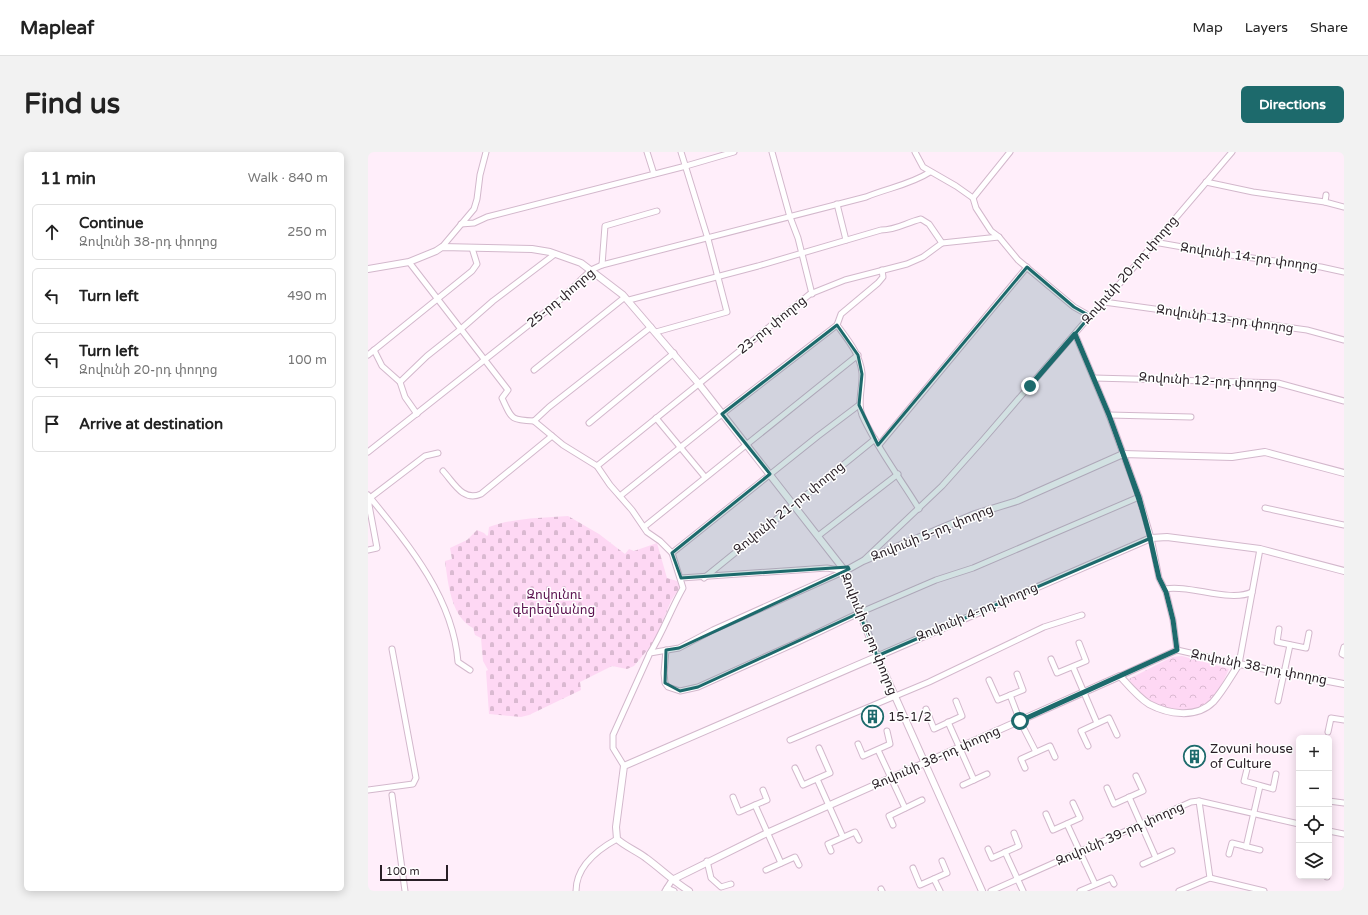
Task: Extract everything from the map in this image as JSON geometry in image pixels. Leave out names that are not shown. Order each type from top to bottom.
[{"type":"street","points":[[368,269],[409,262],[442,247],[474,209],[486,152]]},
{"type":"street","points":[[647,152],[654,174]]},
{"type":"street","points":[[534,422],[549,407],[653,330],[727,312],[708,239],[681,152]]},
{"type":"street","points":[[461,224],[474,223],[487,217],[686,166],[734,152]]},
{"type":"street","points":[[772,152],[790,217],[798,238],[812,294]]},
{"type":"street","points":[[915,152],[923,167],[956,186],[973,198],[976,208],[991,230],[999,237],[1018,260],[1074,307],[1090,316]]},
{"type":"street","points":[[973,198],[1009,154],[1002,152]]},
{"type":"street","name":"Զովունի 20-րդ փողոց","points":[[863,561],[919,509],[983,440],[1090,316],[1104,302],[1232,152]]},
{"type":"street","name":"25-րդ փողոց","points":[[368,452],[558,301],[591,270],[602,265],[708,239],[904,185],[916,181],[930,172]]},
{"type":"street","points":[[1206,182],[1253,192],[1325,202],[1344,207]]},
{"type":"street","points":[[1325,202],[1326,195]]},
{"type":"street","points":[[837,204],[846,240]]},
{"type":"street","points":[[602,265],[605,226],[657,211]]},
{"type":"street","points":[[534,370],[627,299],[718,277],[881,230],[895,229],[909,222],[921,219],[929,224],[942,243],[999,237]]},
{"type":"street","name":"Զովունի 14-րդ փողոց","points":[[1154,242],[1222,254],[1321,267],[1344,272]]},
{"type":"street","name":"23-րդ փողոց","points":[[597,466],[812,294],[845,280],[907,264],[923,257],[942,243]]},
{"type":"street","name":"Զովունի 6-րդ փողոց","points":[[442,247],[532,249],[570,258],[591,270],[627,299],[674,353],[794,504],[845,571],[859,613],[877,656],[982,891]]},
{"type":"street","points":[[368,355],[472,271],[477,264],[472,248]]},
{"type":"street","points":[[400,382],[427,356],[493,301],[555,254]]},
{"type":"street","points":[[409,262],[508,390],[502,398],[510,416],[516,420],[534,422],[572,451],[597,466],[610,485],[644,527],[672,553],[683,588],[664,630],[650,653],[614,735],[613,748],[624,766],[616,827],[617,839],[645,857],[672,880],[689,891]]},
{"type":"street","points":[[879,445],[1026,267]]},
{"type":"street","points":[[620,496],[722,414],[837,325],[841,314],[883,278],[882,270]]},
{"type":"street","name":"Զովունի 13-րդ փողոց","points":[[1104,302],[1307,330],[1344,340]]},
{"type":"street","points":[[837,325],[858,355],[862,374],[859,405],[862,415],[875,439],[919,509]]},
{"type":"street","points":[[1075,334],[1109,415],[1139,497],[1159,578],[1165,589],[1173,620],[1177,650]]},
{"type":"street","points":[[374,350],[382,366],[400,382],[405,397],[417,414]]},
{"type":"street","points":[[588,424],[674,353]]},
{"type":"street","points":[[644,527],[858,355]]},
{"type":"street","name":"Զովունի 12-րդ փողոց","points":[[1094,378],[1278,383],[1344,401]]},
{"type":"street","points":[[672,553],[859,405]]},
{"type":"street","points":[[1109,415],[1190,417]]},
{"type":"street","points":[[656,418],[682,447],[685,454],[705,477]]},
{"type":"street","points":[[443,471],[464,494],[476,496],[481,494],[552,436]]},
{"type":"street","name":"Զովունի 21-րդ փողոց","points":[[704,578],[875,439]]},
{"type":"street","name":"Զովունի 5-րդ փողոց","points":[[650,653],[679,648],[712,630],[845,571],[863,561],[975,514],[1017,501],[1123,454],[1232,457],[1265,452],[1344,473]]},
{"type":"street","points":[[369,497],[425,456],[438,453]]},
{"type":"street","points":[[818,536],[898,474]]},
{"type":"street","points":[[368,550],[377,548],[369,505],[369,497]]},
{"type":"street","points":[[369,497],[403,540],[433,582],[457,642],[458,662],[470,670]]},
{"type":"street","points":[[666,650],[664,673],[665,683],[668,687],[684,691],[713,681],[859,613],[936,580],[973,568],[1139,497]]},
{"type":"street","points":[[1265,508],[1344,525]]},
{"type":"street","name":"Զովունի 4-րդ փողոց","points":[[624,766],[1150,538],[1167,537],[1260,549],[1344,571]]},
{"type":"street","points":[[1120,676],[1149,704],[1168,711],[1192,713],[1203,709],[1212,702],[1239,664],[1260,549]]},
{"type":"street","points":[[681,578],[704,578],[827,568],[845,571]]},
{"type":"street","points":[[1165,589],[1179,588],[1235,595],[1252,592]]},
{"type":"street","points":[[790,740],[896,697],[1044,627],[1082,614]]},
{"type":"street","points":[[1279,629],[1277,642],[1306,648],[1309,633]]},
{"type":"street","points":[[1051,659],[1057,674],[1086,661],[1079,644]]},
{"type":"street","points":[[1278,701],[1290,645]]},
{"type":"street","points":[[1344,647],[1342,654],[1344,655]]},
{"type":"street","points":[[368,790],[414,784],[416,778],[392,649]]},
{"type":"street","name":"Զովունի 38-րդ փողոց","points":[[672,880],[707,861],[767,833],[1084,693],[1177,650],[1239,664],[1344,684]]},
{"type":"street","points":[[1073,667],[1097,723]]},
{"type":"street","points":[[989,680],[998,700],[1023,690],[1017,674]]},
{"type":"street","points":[[1010,695],[1020,721],[1036,752]]},
{"type":"street","points":[[926,709],[934,729],[962,716],[956,701]]},
{"type":"street","points":[[1088,746],[1081,731],[1109,718],[1117,735]]},
{"type":"street","points":[[1328,732],[1331,718],[1344,720]]},
{"type":"street","points":[[948,722],[974,780]]},
{"type":"street","points":[[858,744],[863,756],[878,750],[890,744],[887,731]]},
{"type":"street","points":[[1025,768],[1021,759],[1050,746],[1055,757]]},
{"type":"street","points":[[795,768],[804,785],[830,773],[819,748]]},
{"type":"street","points":[[878,750],[905,808]]},
{"type":"street","points":[[1246,770],[1244,781],[1273,789],[1276,774]]},
{"type":"street","points":[[963,785],[988,774]]},
{"type":"street","points":[[1107,788],[1114,804],[1143,791],[1136,776]]},
{"type":"street","points":[[817,779],[843,837]]},
{"type":"street","points":[[1246,847],[1260,786]]},
{"type":"street","points":[[733,797],[739,812],[768,800],[763,790]]},
{"type":"street","points":[[392,795],[405,891]]},
{"type":"street","points":[[1129,797],[1156,858]]},
{"type":"street","points":[[893,825],[889,816],[922,800]]},
{"type":"street","points":[[1199,801],[1210,878]]},
{"type":"street","name":"Զովունի 39-րդ փողոց","points":[[991,891],[1191,802],[1199,801],[1296,823]]},
{"type":"street","points":[[1332,801],[1344,803]]},
{"type":"street","points":[[1046,814],[1053,830],[1080,818],[1073,803]]},
{"type":"street","points":[[755,805],[781,863]]},
{"type":"street","points":[[1067,824],[1095,884]]},
{"type":"street","points":[[831,851],[828,844],[855,832],[859,840]]},
{"type":"street","points":[[1332,832],[1344,834]]},
{"type":"street","points":[[988,849],[992,858],[1020,846],[1014,833]]},
{"type":"street","points":[[576,891],[576,883],[582,867],[596,852],[617,839]]},
{"type":"street","points":[[1228,854],[1232,843],[1260,850]]},
{"type":"street","points":[[1143,864],[1172,851]]},
{"type":"street","points":[[1005,852],[1023,891]]},
{"type":"street","points":[[766,870],[795,857],[799,865]]},
{"type":"street","points":[[707,861],[711,878],[721,887],[731,884]]},
{"type":"street","points":[[913,868],[920,885],[947,873],[942,861]]},
{"type":"street","points":[[1080,891],[1110,878],[1114,884]]},
{"type":"street","points":[[1179,891],[1210,878],[1264,891]]},
{"type":"street","points":[[934,879],[940,891]]},
{"type":"street","points":[[672,880],[666,890],[674,891]]},
{"type":"highlighted area","points":[[1027,267],[1074,307],[1090,316],[1075,334],[1109,415],[1151,538],[877,656],[859,613],[698,687],[680,691],[665,683],[666,650],[679,648],[849,569],[848,567],[681,578],[672,553],[770,474],[722,414],[837,325],[858,355],[862,374],[859,405],[878,445]]},
{"type":"green space","name":"Զովունու գերեզմանոց","points":[[568,516],[599,534],[625,554],[629,549],[634,551],[657,543],[667,578],[677,581],[680,587],[671,601],[654,642],[634,666],[627,669],[612,666],[580,682],[581,690],[529,715],[521,717],[489,714],[486,671],[488,670],[483,661],[481,638],[475,635],[473,628],[460,616],[455,608],[449,589],[445,561],[452,559],[450,548],[467,540],[477,530],[487,536],[489,527],[498,524],[527,519]]},
{"type":"green space","points":[[1182,656],[1229,669],[1216,693],[1204,705],[1182,711],[1158,706],[1143,696],[1129,679],[1172,657]]},
{"type":"place","name":"15-1/2","points":[[873,717]]},
{"type":"place","name":"Zovuni house of Culture","points":[[1195,756]]},
{"type":"route","points":[[1020,721],[1177,650],[1173,620],[1166,592],[1159,578],[1139,497],[1109,415],[1075,334],[1030,386]]}]
